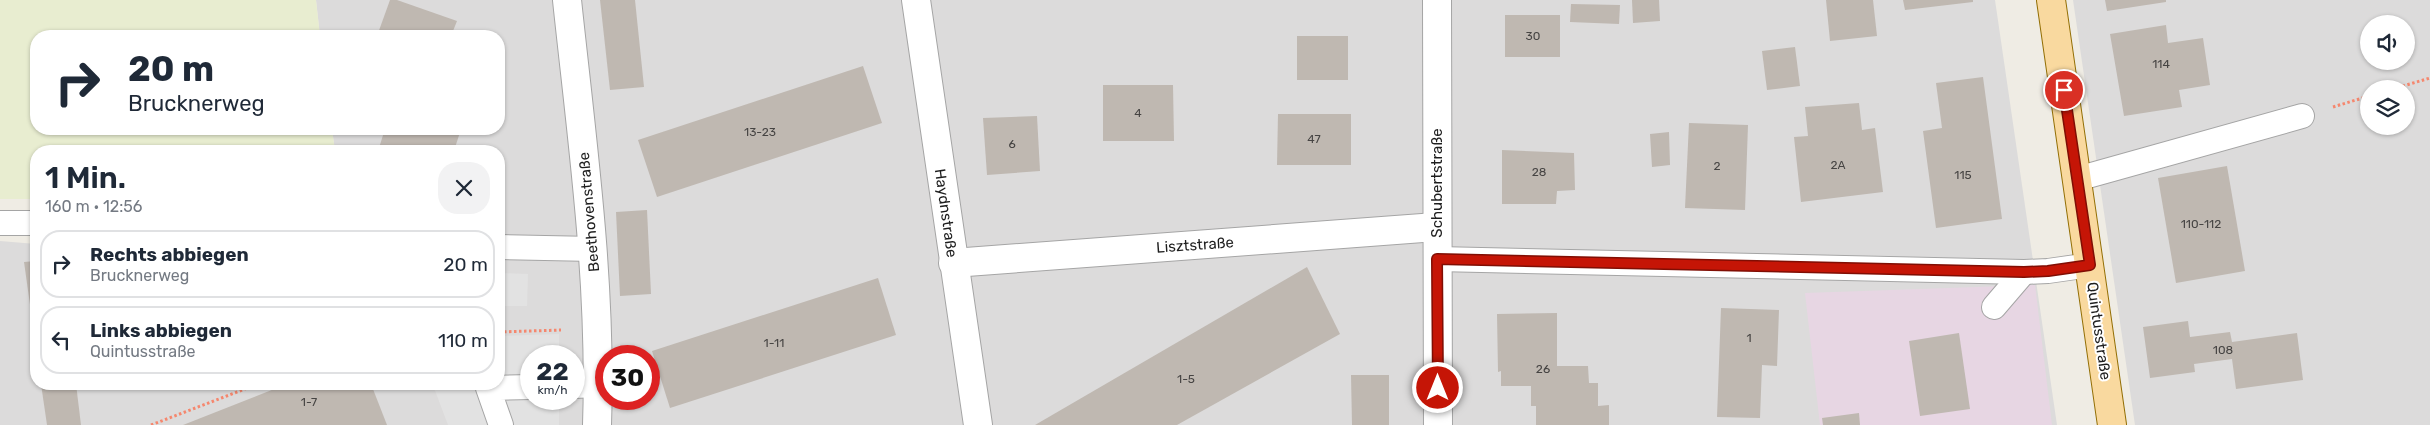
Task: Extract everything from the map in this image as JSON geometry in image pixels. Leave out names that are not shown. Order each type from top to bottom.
[{"type":"main road","name":"Quintusstraße","points":[[2051,0],[2112,425]]},
{"type":"street","name":"Beethovenstraße","points":[[567,0],[594,249],[596,328],[586,386],[597,425]]},
{"type":"street","name":"Haydnstraße","points":[[916,0],[978,425]]},
{"type":"street","name":"Schubertstraße","points":[[1437,0],[1436,227],[1438,425]]},
{"type":"street","name":"Lisztstraße","points":[[953,263],[1436,227]]},
{"type":"lane","points":[[2077,179],[2302,116]]},
{"type":"lane","points":[[0,223],[30,223]]},
{"type":"lane","points":[[505,247],[594,249]]},
{"type":"lane","points":[[1437,259],[2024,272],[2048,271],[2090,265]]},
{"type":"lane","points":[[1994,307],[2024,272]]},
{"type":"lane","points":[[505,388],[520,387]]},
{"type":"lane","points":[[489,390],[501,425]]},
{"type":"path","points":[[2415,82],[2430,78]]},
{"type":"path","points":[[505,332],[596,328]]},
{"type":"path","points":[[151,425],[242,390]]},
{"type":"shaded area","points":[[316,0],[1995,0],[2057,425],[0,425],[0,241],[30,244],[30,390],[505,390],[505,145],[334,145],[333,135],[505,135],[505,30],[319,30]]},
{"type":"shaded area","points":[[2073,0],[2430,0],[2430,425],[2135,425]]},
{"type":"shaded area","points":[[505,273],[528,274],[527,306],[505,306]]},
{"type":"shaded area","points":[[2035,285],[2052,425],[1820,425],[1805,293]]},
{"type":"shaded area","points":[[559,334],[559,345],[520,345],[520,410],[559,410],[559,425],[448,425],[435,390],[505,390],[505,336]]},
{"type":"green space","points":[[0,0],[316,0],[319,30],[30,30],[30,135],[333,135],[334,145],[30,145],[30,199],[0,199]]},
{"type":"building","points":[[390,0],[397,0],[457,21],[453,30],[379,30]]},
{"type":"building","points":[[600,0],[635,0],[644,87],[610,90]]},
{"type":"building","points":[[1632,0],[1659,0],[1660,21],[1633,23]]},
{"type":"building","points":[[1826,0],[1873,0],[1877,36],[1830,41]]},
{"type":"building","points":[[1903,0],[1973,0],[1973,2],[1905,10]]},
{"type":"building","points":[[2105,0],[2166,0],[2166,2],[2107,11]]},
{"type":"building","points":[[1571,4],[1620,5],[1619,24],[1570,22]]},
{"type":"building","points":[[1505,15],[1560,15],[1560,57],[1505,57]]},
{"type":"building","points":[[2166,25],[2168,43],[2203,38],[2210,85],[2179,90],[2182,107],[2124,116],[2110,34]]},
{"type":"building","points":[[1297,36],[1348,36],[1348,80],[1297,80]]},
{"type":"building","points":[[1795,47],[1800,86],[1767,90],[1762,51]]},
{"type":"building","points":[[863,66],[882,123],[657,197],[638,140]]},
{"type":"building","points":[[1983,77],[2002,219],[1936,228],[1923,131],[1942,128],[1936,83]]},
{"type":"building","points":[[1103,85],[1173,85],[1174,141],[1103,141]]},
{"type":"building","points":[[1859,103],[1862,130],[1875,128],[1883,192],[1801,202],[1794,137],[1808,136],[1805,107]]},
{"type":"building","points":[[1278,114],[1351,114],[1351,165],[1277,165]]},
{"type":"building","points":[[1037,116],[1040,171],[987,175],[983,118]]},
{"type":"building","points":[[1689,123],[1748,125],[1745,210],[1685,208]]},
{"type":"building","points":[[1669,132],[1670,165],[1652,167],[1650,134]]},
{"type":"building","points":[[383,135],[459,135],[456,145],[380,145]]},
{"type":"building","points":[[1502,150],[1574,153],[1575,190],[1557,191],[1556,204],[1502,204]]},
{"type":"building","points":[[2227,166],[2245,271],[2176,283],[2158,178]]},
{"type":"building","points":[[647,210],[651,294],[620,296],[616,212]]},
{"type":"building","points":[[24,262],[30,262],[30,305]]},
{"type":"building","points":[[1307,267],[1340,334],[1177,425],[1035,425]]},
{"type":"building","points":[[878,278],[896,335],[670,408],[660,376],[660,348]]},
{"type":"building","points":[[1721,308],[1779,310],[1777,366],[1762,365],[1760,418],[1717,417]]},
{"type":"building","points":[[1557,313],[1557,366],[1588,366],[1589,383],[1598,383],[1598,406],[1609,405],[1609,425],[1536,425],[1536,406],[1531,406],[1531,386],[1501,386],[1501,371],[1498,372],[1497,314]]},
{"type":"building","points":[[2188,321],[2190,337],[2230,332],[2232,342],[2297,333],[2303,380],[2236,389],[2232,359],[2194,364],[2195,372],[2150,378],[2143,327]]},
{"type":"building","points":[[1959,333],[1970,409],[1920,416],[1909,341]]},
{"type":"building","points":[[1351,375],[1389,375],[1389,425],[1352,425]]},
{"type":"building","points":[[42,390],[77,390],[81,425],[47,425]]},
{"type":"building","points":[[272,390],[373,390],[387,425],[183,425]]},
{"type":"building","points":[[1859,413],[1860,425],[1823,425],[1822,418]]},
{"type":"route","points":[[1438,388],[1437,259],[2024,272],[2048,271],[2090,265],[2064,90]]}]
